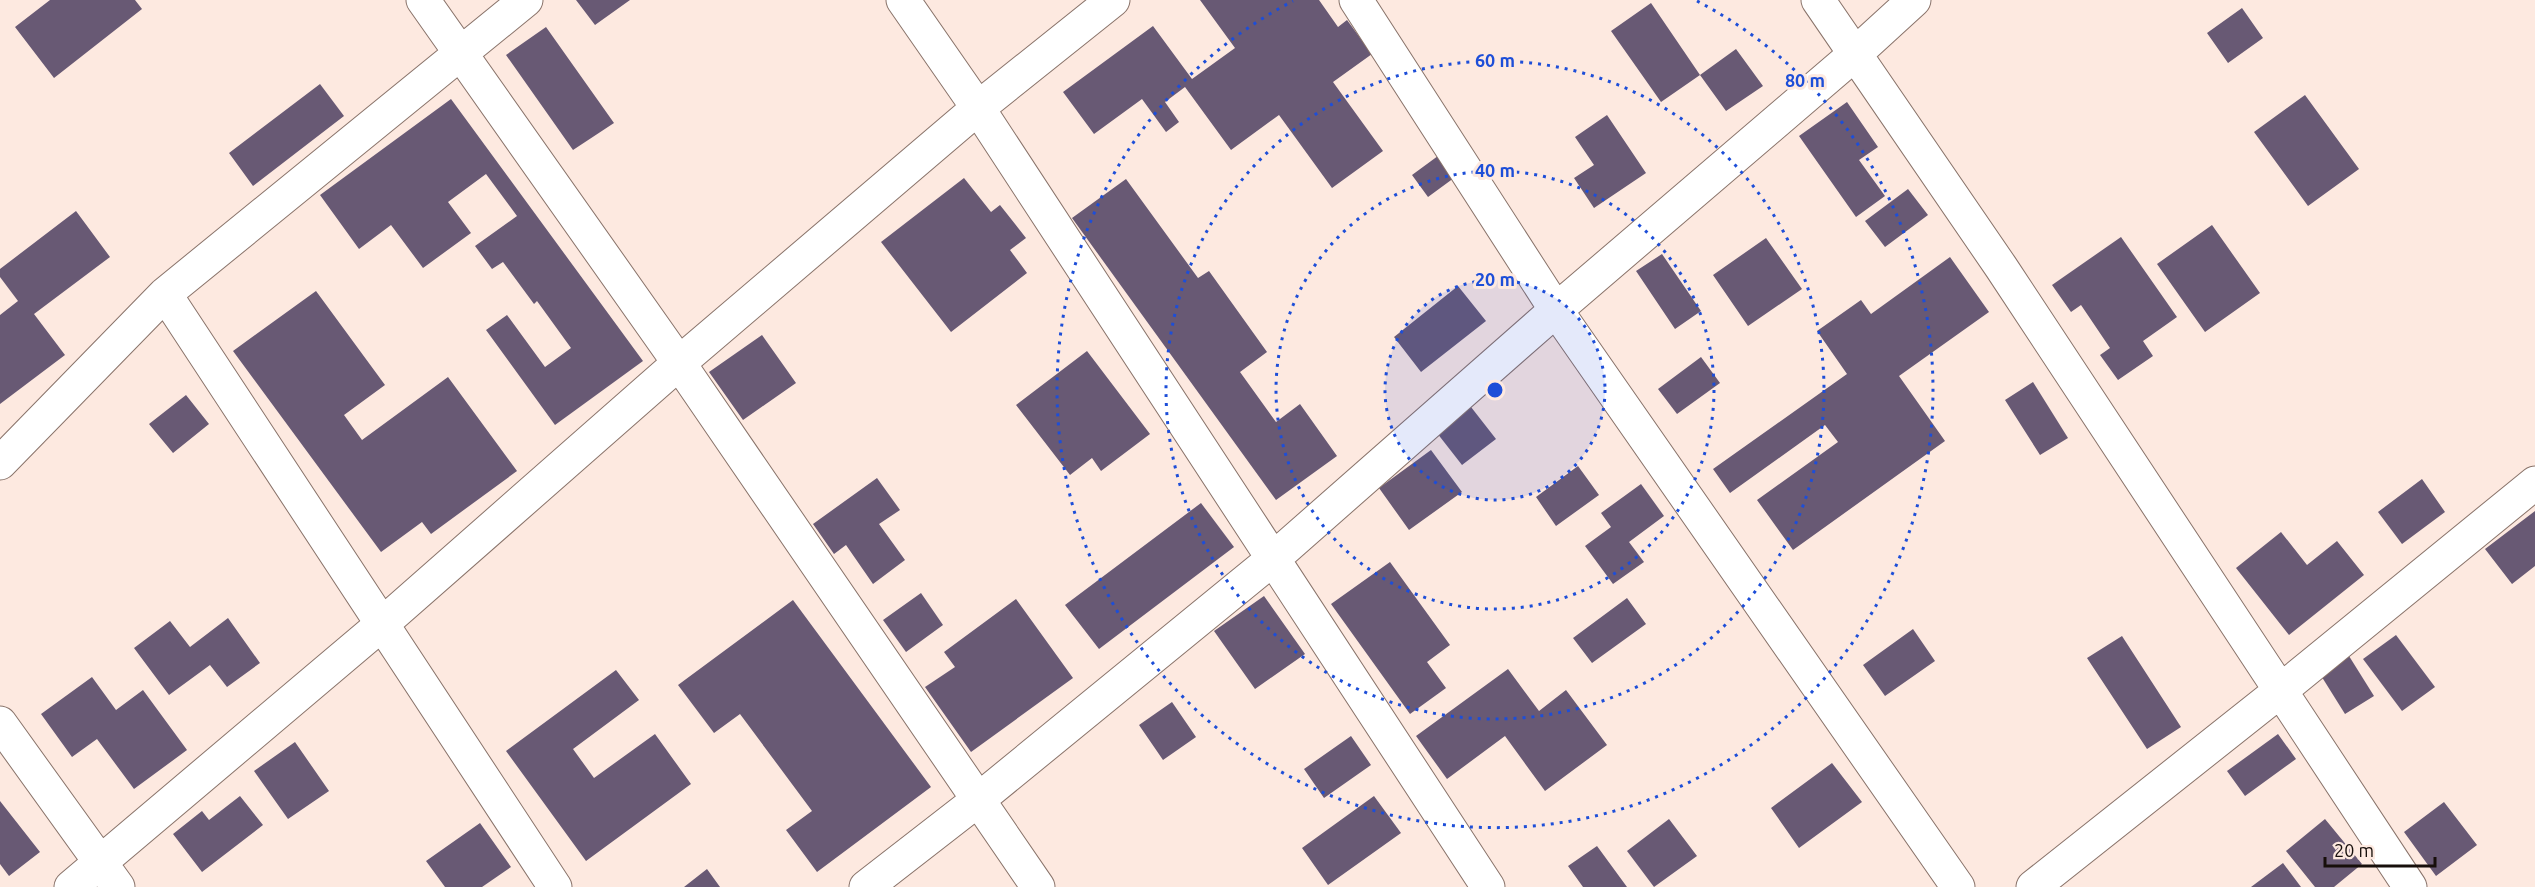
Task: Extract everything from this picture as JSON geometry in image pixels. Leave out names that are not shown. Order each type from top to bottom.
[{"type":"street","points":[[423,0],[679,363],[1038,887]]},
{"type":"street","points":[[0,463],[165,294],[526,0]]},
{"type":"street","points":[[903,0],[978,108],[1487,886]]},
{"type":"street","points":[[71,887],[109,874],[381,625],[679,363],[978,108],[1113,0]]},
{"type":"street","points":[[1356,0],[1556,310],[1958,887]]},
{"type":"street","points":[[1818,0],[2008,276],[2410,887]]},
{"type":"street","points":[[866,887],[978,800],[1274,558],[1556,310],[1855,54],[1914,0]]},
{"type":"street","points":[[165,294],[555,887]]},
{"type":"street","points":[[2033,887],[2280,691],[2535,483]]},
{"type":"street","points":[[0,723],[109,874]]},
{"type":"building","points":[[50,0],[135,0],[142,9],[54,78],[15,27]]},
{"type":"building","points":[[576,0],[630,0],[595,25]]},
{"type":"building","points":[[1200,0],[1319,0],[1338,27],[1347,20],[1372,54],[1333,82],[1383,151],[1332,188],[1279,115],[1231,150],[1185,87],[1165,102],[1179,122],[1166,132],[1142,99],[1094,134],[1063,92],[1153,26],[1192,79],[1235,48]]},
{"type":"building","points":[[1651,3],[1700,75],[1661,102],[1611,31]]},
{"type":"building","points":[[2242,8],[2263,38],[2228,63],[2207,33]]},
{"type":"building","points":[[546,27],[614,123],[573,150],[506,55]]},
{"type":"building","points":[[1736,49],[1763,86],[1726,111],[1700,75]]},
{"type":"building","points":[[320,84],[344,116],[253,186],[229,153]]},
{"type":"building","points":[[2305,95],[2359,169],[2308,206],[2254,132]]},
{"type":"building","points":[[451,99],[643,361],[555,425],[486,330],[507,315],[545,367],[571,348],[537,301],[534,304],[503,262],[492,269],[475,246],[517,216],[486,174],[448,202],[471,233],[423,268],[391,225],[359,249],[320,195]]},
{"type":"building","points":[[1847,102],[1878,147],[1859,160],[1885,196],[1856,217],[1799,136]]},
{"type":"building","points":[[1607,115],[1646,173],[1594,208],[1574,178],[1594,165],[1575,137]]},
{"type":"building","points":[[1442,153],[1458,175],[1428,197],[1412,175]]},
{"type":"building","points":[[964,178],[991,212],[1000,205],[1026,238],[1010,250],[1027,273],[951,332],[881,242]]},
{"type":"building","points":[[1126,179],[1198,278],[1209,271],[1267,352],[1240,372],[1276,422],[1300,404],[1337,456],[1276,500],[1072,218]]},
{"type":"building","points":[[1908,189],[1928,215],[1885,247],[1865,221]]},
{"type":"building","points":[[76,211],[110,257],[34,314],[65,355],[0,404],[0,315],[18,301],[0,277],[0,269]]},
{"type":"building","points":[[2212,225],[2260,293],[2205,332],[2157,264]]},
{"type":"building","points":[[2121,237],[2177,317],[2143,341],[2153,356],[2118,380],[2100,355],[2110,348],[2081,305],[2071,312],[2052,285]]},
{"type":"building","points":[[1766,238],[1802,289],[1748,326],[1713,275]]},
{"type":"building","points":[[1662,254],[1701,311],[1675,329],[1636,271]]},
{"type":"building","points":[[1950,257],[1989,312],[1899,376],[1945,441],[1793,550],[1757,500],[1838,442],[1825,425],[1730,493],[1713,469],[1847,374],[1817,331],[1861,300],[1871,314]]},
{"type":"building","points":[[1458,286],[1486,321],[1421,372],[1394,337]]},
{"type":"building","points":[[316,291],[385,385],[344,415],[362,440],[448,377],[517,471],[431,534],[422,522],[381,552],[233,351]]},
{"type":"building","points":[[762,335],[796,383],[743,420],[709,372]]},
{"type":"building","points":[[1087,351],[1150,434],[1101,471],[1092,458],[1070,475],[1016,405]]},
{"type":"building","points":[[1701,357],[1720,383],[1677,414],[1658,389]]},
{"type":"building","points":[[2033,382],[2068,438],[2040,455],[2005,400]]},
{"type":"building","points":[[186,395],[209,424],[173,453],[149,424]]},
{"type":"building","points":[[1471,407],[1496,439],[1462,465],[1437,433]]},
{"type":"building","points":[[1431,450],[1462,492],[1409,530],[1379,488]]},
{"type":"building","points":[[1578,466],[1599,495],[1556,526],[1536,497]]},
{"type":"building","points":[[877,478],[900,510],[879,524],[905,560],[873,584],[846,545],[834,554],[813,524]]},
{"type":"building","points":[[2422,479],[2445,512],[2402,544],[2378,512]]},
{"type":"building","points":[[1641,484],[1664,516],[1629,542],[1644,562],[1613,584],[1585,546],[1611,527],[1601,513]]},
{"type":"building","points":[[1201,503],[1234,547],[1099,649],[1065,605]]},
{"type":"building","points":[[2535,511],[2535,566],[2512,584],[2485,549]]},
{"type":"building","points":[[2281,532],[2307,565],[2337,541],[2364,575],[2289,635],[2236,568]]},
{"type":"building","points":[[1390,562],[1450,645],[1427,662],[1446,688],[1410,714],[1331,604]]},
{"type":"building","points":[[921,593],[943,625],[906,652],[883,620]]},
{"type":"building","points":[[1264,596],[1305,654],[1255,689],[1214,631]]},
{"type":"building","points":[[1627,598],[1646,624],[1592,663],[1573,638]]},
{"type":"building","points":[[1016,599],[1073,678],[971,752],[925,687],[955,667],[944,652]]},
{"type":"building","points":[[793,600],[931,787],[817,872],[786,830],[812,811],[740,714],[714,733],[678,685]]},
{"type":"building","points":[[228,618],[260,663],[227,687],[210,665],[169,695],[134,648],[170,621],[190,647]]},
{"type":"building","points":[[1913,629],[1935,661],[1885,696],[1863,665]]},
{"type":"building","points":[[2396,635],[2435,687],[2402,711],[2363,659]]},
{"type":"building","points":[[2122,636],[2181,727],[2147,749],[2087,658]]},
{"type":"building","points":[[2349,656],[2374,696],[2345,714],[2320,674]]},
{"type":"building","points":[[1508,669],[1539,711],[1566,690],[1607,745],[1545,791],[1505,736],[1447,779],[1416,736]]},
{"type":"building","points":[[616,670],[639,700],[573,749],[594,778],[655,734],[691,784],[586,861],[506,751]]},
{"type":"building","points":[[92,677],[116,710],[143,690],[187,750],[134,789],[97,739],[72,757],[41,714]]},
{"type":"building","points":[[1172,702],[1196,737],[1163,760],[1139,725]]},
{"type":"building","points":[[2278,734],[2296,759],[2245,796],[2227,771]]},
{"type":"building","points":[[1351,736],[1371,765],[1324,798],[1304,769]]},
{"type":"building","points":[[295,742],[329,791],[288,819],[254,771]]},
{"type":"building","points":[[1832,763],[1862,802],[1799,848],[1771,808]]},
{"type":"building","points":[[240,796],[263,825],[202,872],[173,834],[202,811],[209,820]]},
{"type":"building","points":[[1374,796],[1401,833],[1328,885],[1302,848]]},
{"type":"building","points":[[0,801],[40,852],[9,876],[0,864]]},
{"type":"building","points":[[2444,802],[2477,845],[2436,876],[2404,832]]},
{"type":"building","points":[[1669,819],[1697,856],[1654,887],[1627,851]]},
{"type":"building","points":[[2325,819],[2362,864],[2334,887],[2315,887],[2286,851]]},
{"type":"building","points":[[480,823],[511,867],[482,887],[445,887],[426,861]]},
{"type":"building","points":[[1597,846],[1627,887],[1583,887],[1568,866]]},
{"type":"building","points":[[2283,863],[2301,887],[2251,887]]},
{"type":"building","points":[[707,869],[720,887],[684,887]]}]
